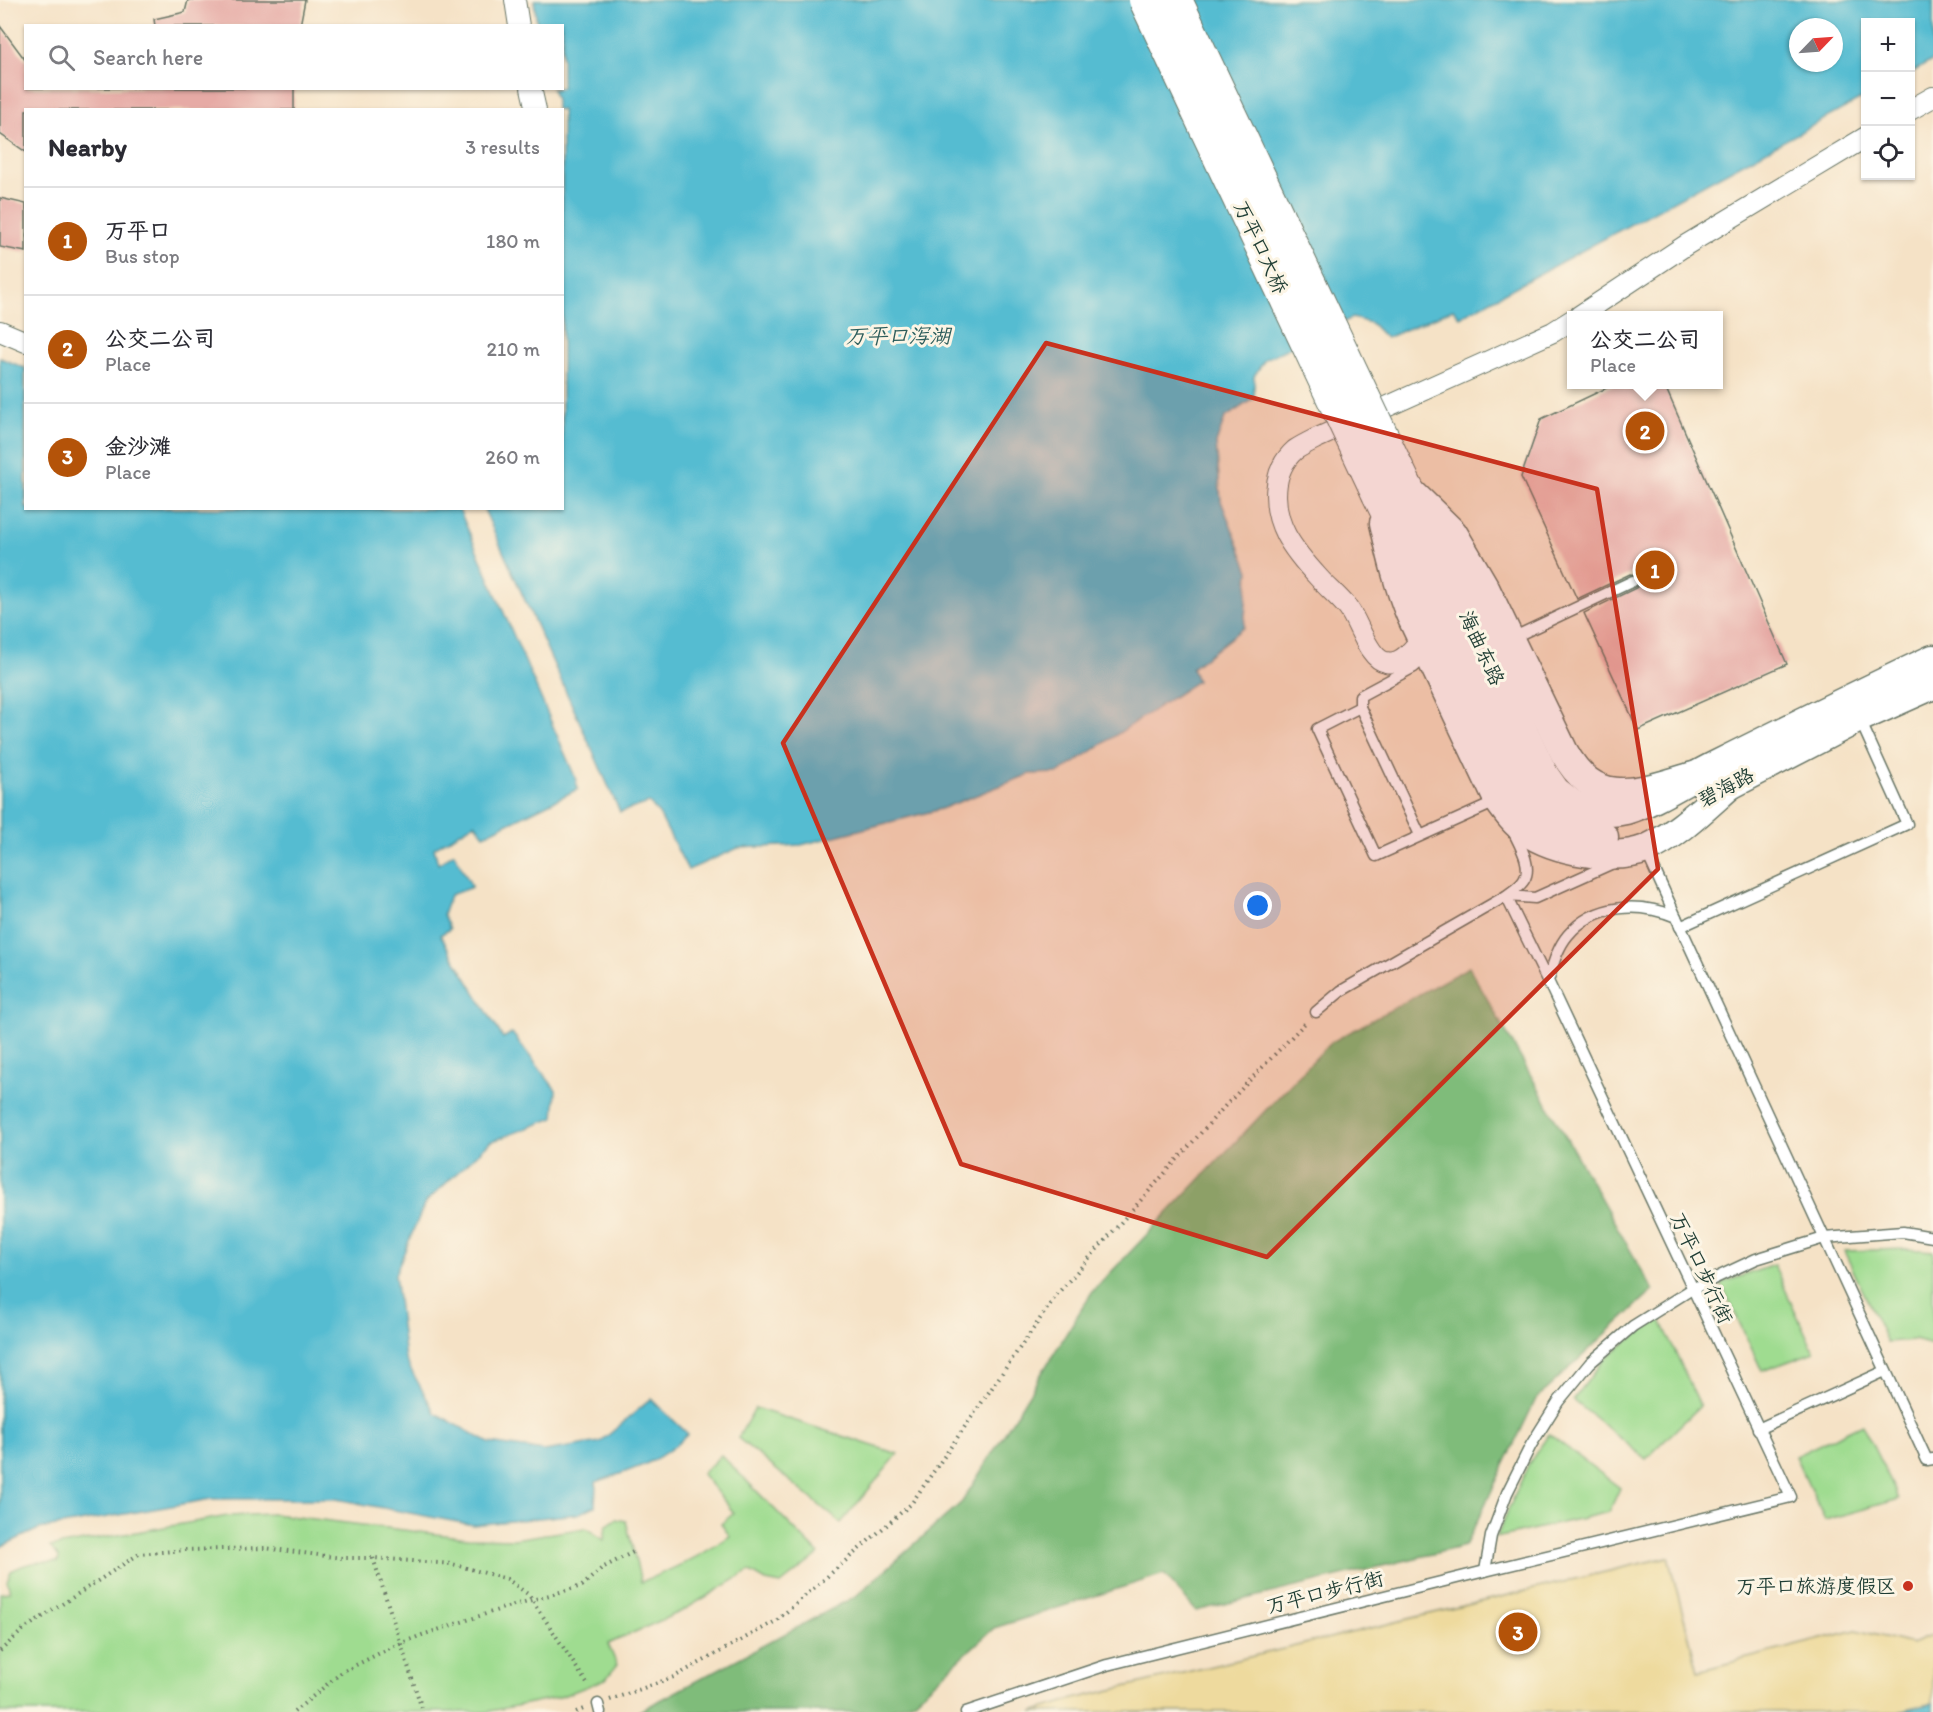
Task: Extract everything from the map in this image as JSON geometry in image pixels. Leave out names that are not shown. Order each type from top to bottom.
[{"type":"main road","name":"万平口大桥","points":[[1145,0],[1392,490]]},
{"type":"main road","name":"万平口大桥","points":[[1176,0],[1392,490]]},
{"type":"main road","name":"海曲东路","points":[[1392,490],[1510,796]]},
{"type":"main road","name":"海曲东路","points":[[1392,490],[1542,775],[1554,792],[1568,803]]},
{"type":"street","points":[[515,0],[519,24]]},
{"type":"street","points":[[531,90],[536,108]]},
{"type":"street","points":[[1915,108],[1932,99]]},
{"type":"street","points":[[1585,311],[1686,245],[1861,140]]},
{"type":"street","points":[[1425,646],[1387,663],[1376,658],[1349,609],[1318,577],[1286,534],[1277,509],[1276,487],[1282,467],[1295,450],[1315,439],[1553,333],[1567,323]]},
{"type":"street","points":[[0,331],[24,341]]},
{"type":"street","points":[[1392,490],[1453,534],[1484,586],[1572,766],[1593,786],[1614,792],[1641,791],[1694,776]]},
{"type":"street","points":[[1392,490],[1402,594],[1425,646],[1510,796],[1510,816],[1525,830],[1545,841],[1593,853],[1619,854],[1645,849],[1683,825],[1730,785]]},
{"type":"street","name":"碧海路","points":[[1510,796],[1534,807],[1574,831],[1596,837],[1615,837],[1635,832],[1661,822],[1730,785],[1933,659]]},
{"type":"street","name":"碧海路","points":[[1568,803],[1592,811],[1625,810],[1642,804],[1694,776],[1854,708],[1933,685]]},
{"type":"lane","points":[[1509,639],[1633,581]]},
{"type":"lane","points":[[1420,835],[1360,707],[1360,696],[1414,667],[1425,646]]},
{"type":"lane","points":[[1316,1012],[1341,991],[1506,896],[1523,882],[1527,874],[1510,796],[1376,856],[1317,729],[1360,707]]},
{"type":"lane","points":[[1551,988],[1548,981],[1555,956],[1568,934],[1586,920],[1603,911],[1623,907],[1647,907],[1678,922],[1907,824],[1854,708]]},
{"type":"lane","points":[[1506,896],[1535,898],[1645,849],[1927,1460],[1933,1459]]},
{"type":"lane","name":"万平口步行街","points":[[966,1712],[1107,1665],[1791,1497],[1506,896]]},
{"type":"lane","points":[[1485,1571],[1491,1536],[1507,1493],[1531,1445],[1558,1402],[1590,1363],[1633,1326],[1692,1289],[1756,1260],[1824,1238],[1904,1232],[1933,1237]]},
{"type":"lane","points":[[1758,1429],[1885,1371]]},
{"type":"path","points":[[576,1712],[599,1708],[674,1677],[776,1621],[911,1504],[1058,1293],[1224,1107],[1316,1012]]},
{"type":"path","points":[[0,1651],[24,1629],[139,1554],[185,1550],[265,1548],[342,1558],[452,1564],[507,1579],[529,1595],[588,1684]]},
{"type":"path","points":[[294,1712],[342,1672],[392,1647],[510,1606],[582,1586],[602,1568],[635,1551]]},
{"type":"path","points":[[374,1558],[423,1712]]},
{"type":"highlighted area","points":[[1046,343],[1597,489],[1658,869],[1267,1257],[961,1164],[783,743]]},
{"type":"green space","points":[[1469,967],[1653,1290],[1536,1399],[1465,1546],[1196,1611],[1164,1574],[994,1628],[914,1701],[882,1712],[638,1712],[856,1596],[962,1502],[1092,1292],[1330,1043]]},
{"type":"green space","points":[[1907,1249],[1933,1251],[1933,1345],[1914,1340],[1887,1342],[1844,1251]]},
{"type":"green space","points":[[1774,1265],[1814,1352],[1762,1371],[1721,1283]]},
{"type":"green space","points":[[1660,1318],[1700,1406],[1646,1459],[1573,1400],[1606,1357]]},
{"type":"green space","points":[[755,1408],[898,1454],[841,1523],[738,1438]]},
{"type":"green space","points":[[1862,1424],[1899,1499],[1825,1520],[1795,1456]]},
{"type":"green space","points":[[1549,1434],[1620,1488],[1609,1512],[1496,1538],[1529,1463]]},
{"type":"green space","points":[[721,1455],[819,1554],[781,1584],[766,1581],[749,1571],[682,1611],[608,1644],[617,1665],[606,1679],[560,1697],[486,1712],[0,1712],[0,1593],[10,1591],[7,1581],[11,1571],[34,1563],[58,1562],[59,1557],[50,1547],[228,1516],[273,1514],[468,1538],[514,1539],[586,1528],[604,1540],[606,1526],[616,1519],[626,1521],[641,1582],[687,1562],[730,1536],[721,1524],[734,1513],[702,1474]]},
{"type":"sand","points":[[1668,1557],[1698,1671],[1856,1630],[1912,1644],[1933,1635],[1933,1703],[1899,1712],[1032,1712],[1074,1699]]},
{"type":"water","name":"万平口泻湖","points":[[534,0],[1933,0],[1933,60],[1915,71],[1915,18],[1861,18],[1861,99],[1460,317],[1453,309],[1386,338],[1371,323],[1352,318],[1265,359],[1254,376],[1254,398],[1225,418],[1216,443],[1221,501],[1249,571],[1244,627],[1192,668],[1197,681],[1059,773],[1030,774],[941,809],[801,845],[738,848],[688,870],[659,814],[649,803],[620,812],[484,510],[564,510],[564,108],[556,108],[552,90],[564,90],[564,24],[537,24]]},
{"type":"water","points":[[0,358],[24,368],[24,510],[459,510],[575,777],[578,789],[484,835],[475,823],[434,848],[438,864],[454,853],[472,887],[450,895],[443,915],[450,929],[440,935],[503,1038],[512,1033],[556,1090],[554,1118],[490,1142],[425,1203],[395,1274],[405,1359],[435,1413],[489,1443],[544,1451],[600,1442],[651,1399],[688,1434],[656,1459],[596,1482],[595,1506],[578,1514],[473,1525],[336,1499],[211,1499],[39,1529],[0,1547]]},
{"type":"water","points":[[1933,1703],[1933,1712],[1899,1712]]},
{"type":"building","points":[[188,0],[305,0],[300,24],[155,24],[154,19],[185,12]]},
{"type":"building","points":[[0,26],[24,58],[24,90],[294,90],[294,108],[24,108],[24,151],[0,134]]},
{"type":"building","points":[[0,198],[24,204],[24,252],[0,247]]},
{"type":"building","points":[[1604,389],[1666,389],[1787,664],[1638,730],[1584,613],[1636,588],[1640,578],[1630,574],[1577,599],[1521,477],[1541,419]]},
{"type":"place","name":"公交二公司","points":[[1645,431]]},
{"type":"place","name":"万平口","points":[[1655,570]]},
{"type":"place","name":"万平口旅游度假区","points":[[1908,1586]]},
{"type":"place","name":"金沙滩","points":[[1518,1632]]}]
